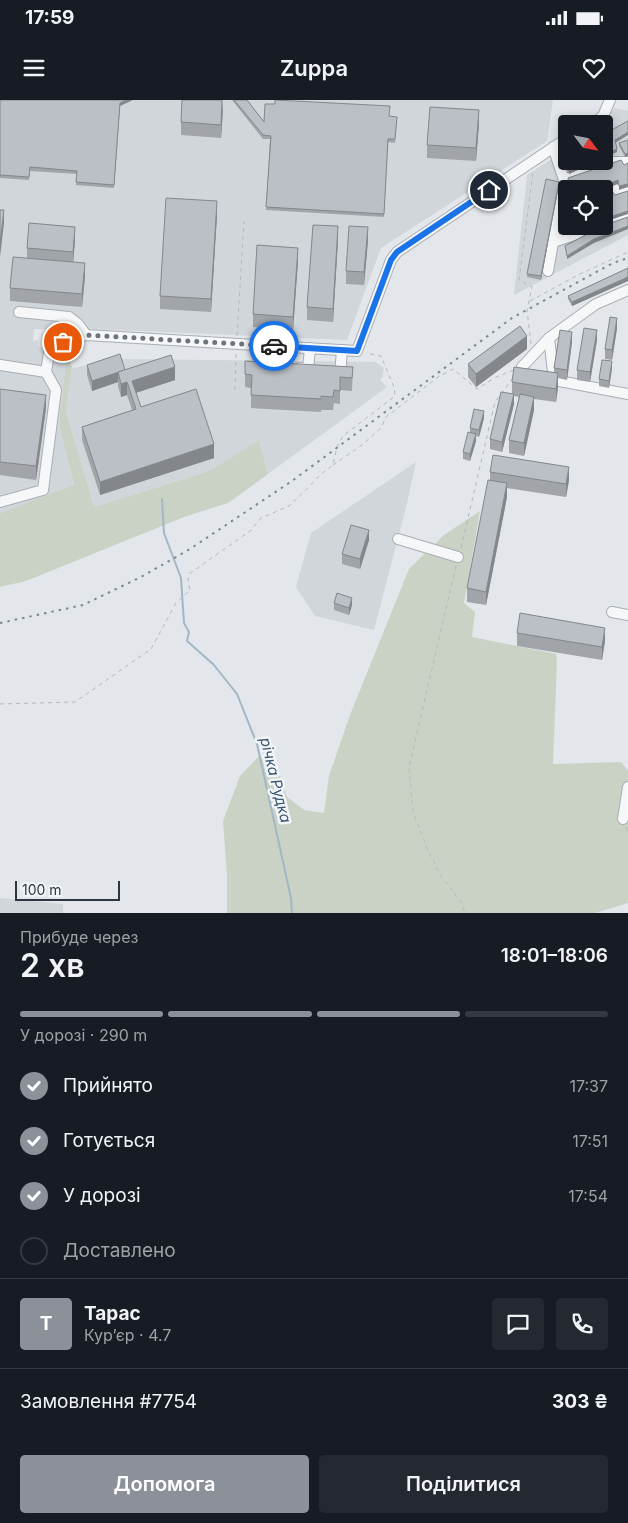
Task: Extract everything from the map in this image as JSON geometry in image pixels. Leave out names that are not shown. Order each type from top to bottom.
[{"type":"street","points":[[603,115],[610,100]]},
{"type":"street","points":[[0,502],[43,490],[56,390],[46,372],[49,353],[63,342],[86,335],[357,351],[391,260],[397,252],[558,144]]},
{"type":"street","points":[[553,147],[564,180],[614,162],[628,162]]},
{"type":"street","points":[[613,190],[616,189],[618,194],[628,190]]},
{"type":"street","points":[[613,222],[628,217]]},
{"type":"street","points":[[548,272],[558,226]]},
{"type":"street","points":[[554,242],[575,235]]},
{"type":"street","points":[[522,367],[549,338],[596,304],[628,290]]},
{"type":"street","points":[[19,312],[69,317],[78,324],[86,335]]},
{"type":"street","points":[[549,338],[554,380],[628,394]]},
{"type":"street","points":[[290,368],[308,368],[310,348]]},
{"type":"street","points":[[340,375],[342,350]]},
{"type":"street","points":[[0,365],[46,372]]},
{"type":"street","points":[[398,539],[458,557]]},
{"type":"street","points":[[612,612],[628,615]]},
{"type":"street","points":[[623,819],[628,787]]},
{"type":"path","points":[[534,354],[530,340],[527,310],[532,288],[520,280],[535,159]]},
{"type":"path","points":[[237,341],[244,221]]},
{"type":"path","points":[[529,302],[578,274],[628,252]]},
{"type":"path","points":[[235,390],[236,351]]},
{"type":"path","points":[[333,465],[337,447],[343,436],[395,396],[386,364],[381,356],[357,351]]},
{"type":"path","points":[[0,704],[75,702],[151,649],[176,603],[190,590],[189,574],[250,531],[261,518],[289,506],[320,475],[362,445],[381,428],[386,418],[438,377],[452,369],[477,389],[496,378],[522,367]]},
{"type":"path","points":[[465,913],[461,902],[441,876],[413,812],[409,767],[495,402],[522,367]]},
{"type":"shaded area","points":[[0,100],[553,100],[547,141],[381,248],[347,340],[93,329],[34,329],[33,341],[38,340],[38,347],[67,351],[59,426],[74,486],[0,513]]},
{"type":"shaded area","points":[[615,108],[628,111],[628,235],[514,295],[527,175],[558,155],[558,170],[613,170],[613,115],[608,115]]},
{"type":"shaded area","points":[[67,351],[72,368],[66,411],[94,507],[209,471],[259,440],[268,474],[228,503],[184,517],[26,581],[0,587],[0,513],[74,485],[59,426]]},
{"type":"shaded area","points":[[122,359],[375,362],[384,368],[380,380],[387,387],[268,474],[259,440],[209,471],[94,507],[66,411],[72,368]]},
{"type":"shaded area","points":[[416,462],[374,630],[315,616],[296,587],[311,533]]},
{"type":"shaded area","points":[[480,511],[464,603],[475,612],[472,637],[556,654],[553,764],[621,762],[628,771],[628,903],[595,913],[227,913],[227,875],[223,821],[240,776],[259,756],[279,773],[287,797],[304,810],[324,813],[329,776],[350,715],[409,569],[444,535]]},
{"type":"shaded area","points":[[0,898],[63,904],[63,913],[0,913]]},
{"type":"building","points":[[0,100],[126,100],[120,103],[114,185],[76,182],[77,171],[30,167],[29,177],[0,175]]},
{"type":"building","points":[[182,100],[222,100],[221,125],[181,122]]},
{"type":"building","points":[[234,100],[247,100],[264,122],[265,104],[275,104],[275,100],[390,106],[389,116],[397,117],[395,139],[388,139],[384,214],[266,207],[271,136],[263,135]]},
{"type":"building","points":[[430,107],[479,110],[476,148],[427,145]]},
{"type":"building","points":[[628,121],[628,132],[615,140],[617,149],[613,151],[613,129]]},
{"type":"building","points":[[628,140],[628,153],[625,154],[619,143]]},
{"type":"building","points":[[621,160],[624,165],[628,163],[628,184],[619,186],[618,180],[613,182],[613,180],[568,180],[568,178],[592,170],[613,170],[613,163]]},
{"type":"building","points":[[546,179],[558,182],[541,276],[527,274]]},
{"type":"building","points":[[628,191],[628,211],[613,216],[613,192],[615,195]]},
{"type":"building","points":[[166,198],[217,201],[211,299],[160,296]]},
{"type":"building","points":[[0,210],[4,210],[0,243]]},
{"type":"building","points":[[628,217],[628,226],[613,232],[613,222]]},
{"type":"building","points":[[29,223],[75,227],[73,252],[27,248]]},
{"type":"building","points":[[313,225],[338,226],[333,309],[307,307]]},
{"type":"building","points":[[349,226],[368,227],[364,272],[346,271]]},
{"type":"building","points":[[585,235],[604,235],[594,239],[567,256],[565,246]]},
{"type":"building","points":[[257,245],[298,248],[293,317],[253,314]]},
{"type":"building","points":[[13,257],[85,263],[82,294],[10,288]]},
{"type":"building","points":[[628,268],[628,277],[572,302],[568,296]]},
{"type":"building","points":[[610,317],[617,318],[612,350],[605,349]]},
{"type":"building","points":[[520,326],[527,336],[476,374],[468,364]]},
{"type":"building","points":[[584,328],[597,330],[590,372],[577,370]]},
{"type":"building","points":[[560,330],[572,332],[567,370],[554,368]]},
{"type":"building","points":[[120,354],[125,370],[92,381],[87,365]]},
{"type":"building","points":[[171,355],[175,367],[132,381],[141,407],[196,389],[214,444],[100,482],[82,427],[136,409],[127,382],[121,384],[118,372]]},
{"type":"building","points":[[602,360],[612,361],[609,381],[599,379]]},
{"type":"building","points":[[245,361],[353,367],[352,378],[340,377],[340,391],[334,390],[333,397],[321,396],[321,399],[251,395],[252,375],[245,374]]},
{"type":"building","points":[[514,367],[558,373],[556,389],[512,382]]},
{"type":"building","points":[[0,389],[46,395],[36,466],[0,462]]},
{"type":"building","points":[[501,392],[514,394],[502,442],[490,439]]},
{"type":"building","points":[[520,394],[534,397],[524,443],[509,440]]},
{"type":"building","points":[[474,409],[484,411],[479,430],[470,428]]},
{"type":"building","points":[[468,432],[476,434],[470,454],[463,452]]},
{"type":"building","points":[[493,455],[569,467],[566,484],[490,472]]},
{"type":"building","points":[[488,480],[507,483],[486,592],[467,588]]},
{"type":"building","points":[[351,525],[369,530],[360,559],[342,554]]},
{"type":"building","points":[[337,593],[352,598],[349,608],[334,603]]},
{"type":"building","points":[[520,613],[605,628],[602,647],[517,633]]},
{"type":"waterway","name":"річка Рудка","points":[[162,499],[164,533],[181,578],[184,623],[189,632],[187,641],[214,665],[237,694],[257,744],[291,898],[292,913]]},
{"type":"railway","points":[[0,623],[83,605],[141,577],[190,549],[292,481],[512,318],[613,263],[628,258]]},
{"type":"way so far","points":[[63,342],[86,335],[274,346]]},
{"type":"route","points":[[274,346],[357,351],[391,260],[397,252],[489,190]]}]
